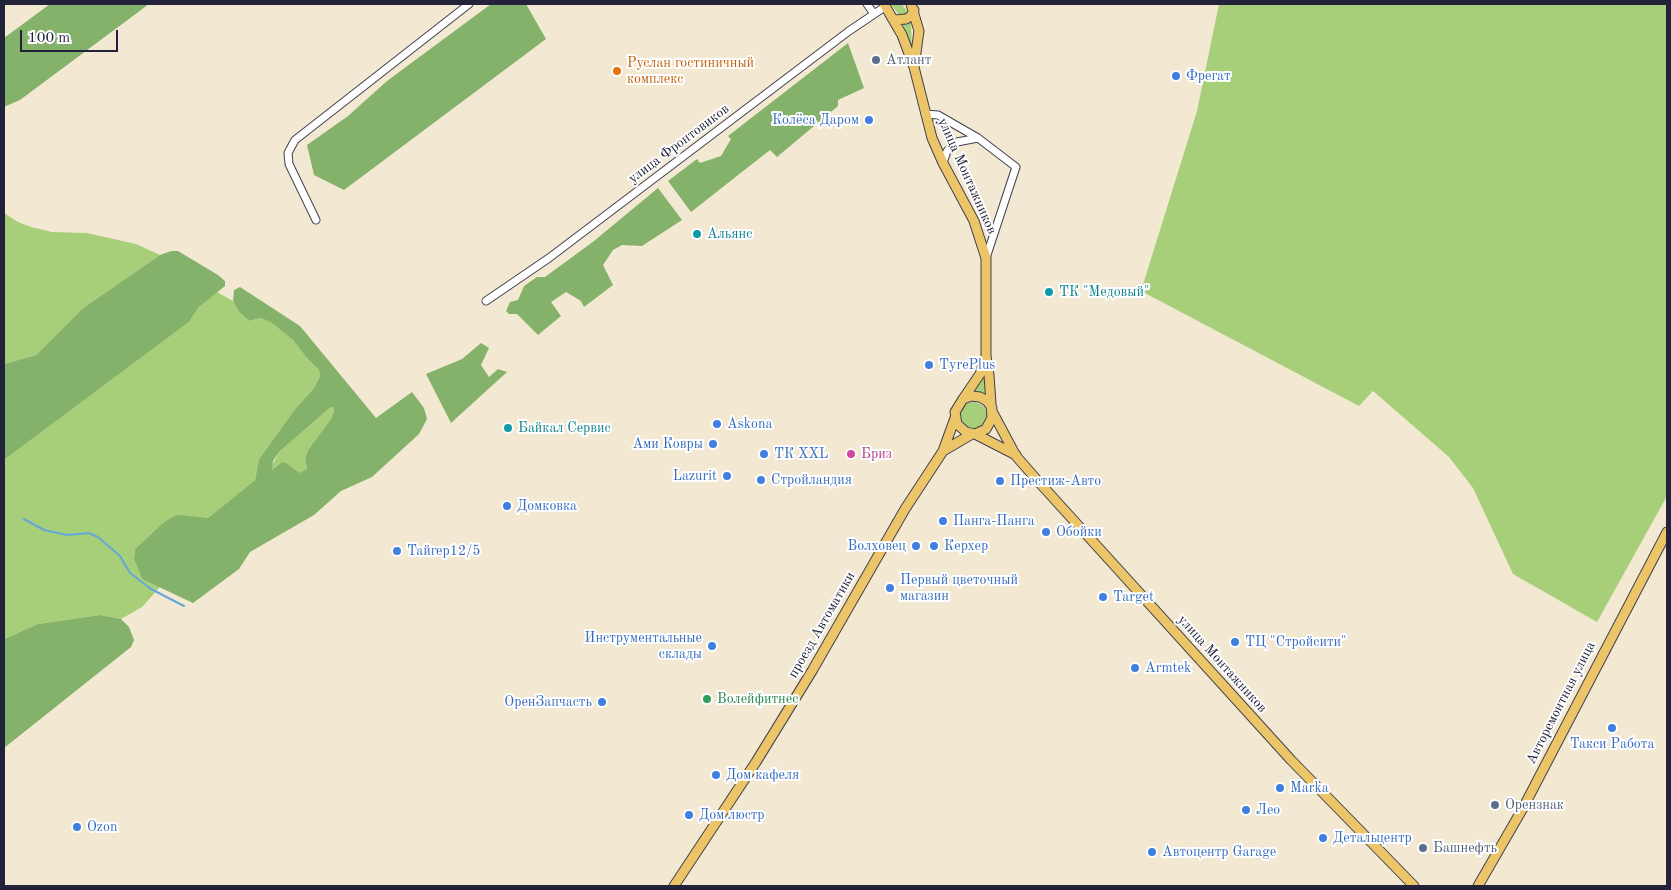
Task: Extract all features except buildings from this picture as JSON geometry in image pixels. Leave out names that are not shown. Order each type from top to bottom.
[{"type":"main road","name":"улица Монтажников","points":[[885,5],[895,20],[914,67],[925,114],[943,163],[974,221],[986,258],[986,356],[992,410],[1016,456],[1261,727],[1414,886]]},
{"type":"main road","name":"улица Монтажников","points":[[912,7],[919,31],[914,67]]},
{"type":"main road","points":[[895,20],[906,19],[911,16],[912,7]]},
{"type":"main road","name":"улица Монтажников","points":[[963,399],[980,374],[986,356]]},
{"type":"main road","points":[[971,396],[980,397],[987,401],[992,410],[990,424],[986,429],[973,434],[961,429],[955,418],[956,407],[963,399],[971,396]]},
{"type":"main road","name":"проезд Автоматики","points":[[674,886],[777,728],[905,509],[944,451],[955,418]]},
{"type":"main road","name":"улица Монтажников","points":[[973,434],[1016,456]]},
{"type":"main road","name":"проезд Автоматики","points":[[944,451],[973,434]]},
{"type":"main road","name":"Авторемонтная улица","points":[[1478,886],[1523,808],[1667,532]]},
{"type":"street","points":[[316,220],[289,164],[288,153],[295,140],[469,4]]},
{"type":"street","points":[[867,4],[874,14]]},
{"type":"street","name":"улица Фронтовиков","points":[[486,301],[550,258],[885,5]]},
{"type":"street","points":[[925,114],[938,115],[978,138],[1016,166],[986,258]]},
{"type":"street","points":[[943,163],[947,151],[957,142],[978,138]]},
{"type":"green space","points":[[50,4],[149,4],[20,100],[4,107],[4,38]]},
{"type":"green space","points":[[491,4],[526,4],[546,39],[344,190],[314,175],[307,145],[348,116],[387,81]]},
{"type":"green space","points":[[891,4],[902,4],[908,13],[900,17]]},
{"type":"green space","points":[[1219,4],[1667,4],[1667,496],[1597,622],[1513,574],[1473,488],[1449,457],[1373,391],[1359,406],[1141,291],[1197,111]]},
{"type":"green space","points":[[911,21],[912,56],[903,24]]},
{"type":"green space","points":[[848,43],[864,88],[838,100],[838,106],[777,157],[770,150],[691,212],[668,181],[697,159],[700,163],[721,156],[731,139],[728,136]]},
{"type":"green space","points":[[658,188],[682,220],[642,246],[622,245],[613,250],[603,265],[613,285],[584,307],[581,301],[566,292],[551,302],[561,316],[538,335],[517,314],[509,314],[506,311],[510,302],[518,300],[524,286],[537,277],[545,277],[594,241]]},
{"type":"green space","points":[[4,213],[18,222],[31,227],[52,232],[87,233],[136,244],[160,255],[83,308],[36,355],[4,364]]},
{"type":"green space","points":[[171,251],[178,251],[218,275],[225,281],[225,286],[199,307],[189,322],[4,460],[4,364],[36,355],[83,308],[160,255]]},
{"type":"green space","points":[[240,287],[300,326],[376,418],[412,392],[424,408],[427,419],[419,434],[372,477],[341,491],[314,515],[250,552],[239,569],[193,603],[142,579],[134,559],[135,549],[164,522],[177,515],[208,518],[255,480],[259,459],[296,408],[314,388],[320,376],[319,370],[293,340],[271,322],[261,318],[249,321],[239,312],[233,301],[234,290]],"holes":[[[333,407],[334,411],[331,419],[308,450],[305,458],[307,469],[299,473],[282,462],[272,470],[273,461],[280,451]]]},
{"type":"green space","points":[[217,292],[233,301],[239,312],[249,321],[261,318],[271,321],[293,340],[319,370],[320,376],[314,388],[296,408],[259,459],[255,480],[208,518],[199,519],[189,516],[164,522],[135,549],[134,559],[142,579],[160,587],[142,607],[121,619],[100,615],[38,624],[4,639],[4,460],[189,322],[199,307]]},
{"type":"green space","points":[[481,343],[489,348],[481,365],[489,377],[498,369],[507,372],[451,423],[426,374],[462,359]]},
{"type":"green space","points":[[985,365],[986,394],[974,391]]},
{"type":"green space","points":[[973,402],[983,406],[987,416],[983,426],[973,430],[963,426],[959,416],[963,406]]},
{"type":"green space","points":[[333,407],[334,411],[331,419],[308,450],[305,458],[307,469],[299,474],[282,462],[272,470],[271,467],[280,451]]},
{"type":"green space","points":[[100,615],[121,619],[129,627],[134,640],[131,647],[4,748],[4,639],[38,624]]},
{"type":"waterway","points":[[24,519],[44,530],[67,535],[89,533],[98,537],[120,556],[130,573],[151,589],[184,606]]},
{"type":"place","name":"Атлант","points":[[876,60]]},
{"type":"place","name":"Руслан гостиничный комплекс","points":[[617,71]]},
{"type":"place","name":"Фрегат","points":[[1176,76]]},
{"type":"place","name":"Колёса Даром","points":[[869,120]]},
{"type":"place","name":"Альянс","points":[[697,234]]},
{"type":"place","name":"ТК \"Медовый\"","points":[[1049,292]]},
{"type":"place","name":"TyrePlus","points":[[929,365]]},
{"type":"place","name":"Askona","points":[[717,424]]},
{"type":"place","name":"Байкал Сервис","points":[[508,428]]},
{"type":"place","name":"Ами Ковры","points":[[713,444]]},
{"type":"place","name":"ТК XXL","points":[[764,454]]},
{"type":"place","name":"Бриз","points":[[851,454]]},
{"type":"place","name":"Lazurit","points":[[727,476]]},
{"type":"place","name":"Стройландия","points":[[761,480]]},
{"type":"place","name":"Престиж-Авто","points":[[1000,481]]},
{"type":"place","name":"Домковка","points":[[507,506]]},
{"type":"place","name":"Панга-Панга","points":[[943,521]]},
{"type":"place","name":"Обойки","points":[[1046,532]]},
{"type":"place","name":"Волховец","points":[[916,546]]},
{"type":"place","name":"Керхер","points":[[934,546]]},
{"type":"place","name":"Тайгер12/5","points":[[397,551]]},
{"type":"place","name":"Первый цветочный магазин","points":[[890,588]]},
{"type":"place","name":"Target","points":[[1103,597]]},
{"type":"place","name":"ТЦ \"Стройсити\"","points":[[1235,642]]},
{"type":"place","name":"Инструментальные склады","points":[[712,646]]},
{"type":"place","name":"Armtek","points":[[1135,668]]},
{"type":"place","name":"Волейфитнес","points":[[707,699]]},
{"type":"place","name":"ОренЗапчасть","points":[[602,702]]},
{"type":"place","name":"Такси Работа","points":[[1612,728]]},
{"type":"place","name":"Дом кафеля","points":[[716,775]]},
{"type":"place","name":"Marka","points":[[1280,788]]},
{"type":"place","name":"Орензнак","points":[[1495,805]]},
{"type":"place","name":"Лео","points":[[1246,810]]},
{"type":"place","name":"Дом люстр","points":[[689,815]]},
{"type":"place","name":"Ozon","points":[[77,827]]},
{"type":"place","name":"Детальцентр","points":[[1323,838]]},
{"type":"place","name":"Башнефть","points":[[1423,848]]},
{"type":"place","name":"Автоцентр Garage","points":[[1152,852]]}]
